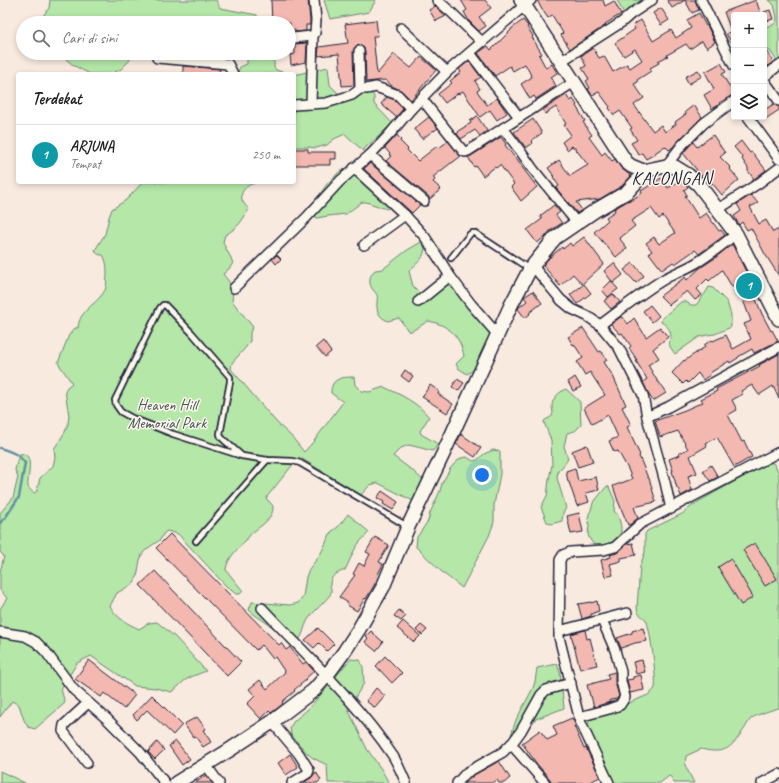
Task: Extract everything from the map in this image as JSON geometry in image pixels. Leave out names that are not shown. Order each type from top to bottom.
[{"type":"street","points":[[311,104],[313,35],[315,33],[316,20],[314,0]]},
{"type":"street","points":[[437,0],[452,12],[482,42]]},
{"type":"street","points":[[560,62],[622,22],[652,0]]},
{"type":"street","points":[[701,0],[731,60]]},
{"type":"street","points":[[234,288],[306,218],[340,181],[370,155],[411,109],[447,72],[470,53],[525,2],[560,62],[626,162],[643,171],[666,166],[675,167],[688,175],[699,186],[736,234],[779,319]]},
{"type":"street","points":[[401,28],[447,72]]},
{"type":"street","points":[[296,38],[313,35]]},
{"type":"street","points":[[359,51],[360,89]]},
{"type":"street","points":[[470,53],[519,117]]},
{"type":"street","points":[[181,60],[228,64],[232,72]]},
{"type":"street","points":[[767,75],[779,65]]},
{"type":"street","points":[[422,99],[462,151],[465,152],[574,82]]},
{"type":"street","points":[[767,84],[779,101]]},
{"type":"street","points":[[296,104],[326,103],[352,96],[360,89],[376,86],[398,95],[411,109]]},
{"type":"street","points":[[666,166],[682,145],[704,123],[731,103]]},
{"type":"street","points":[[750,120],[779,159]]},
{"type":"street","points":[[503,128],[533,169],[577,223]]},
{"type":"street","points":[[370,155],[424,202]]},
{"type":"street","points":[[354,168],[405,215],[425,238],[450,276],[471,304],[498,335]]},
{"type":"street","points":[[717,210],[759,183],[779,168]]},
{"type":"street","points":[[176,783],[272,722],[314,690],[327,675],[359,629],[383,587],[408,527],[511,305],[531,267],[555,238],[596,210],[627,192],[639,179],[643,171]]},
{"type":"street","points":[[364,245],[405,215]]},
{"type":"street","points":[[600,325],[623,307],[666,278],[700,261],[736,234]]},
{"type":"street","points":[[531,267],[561,300],[600,325],[619,348],[643,395],[647,417],[671,509]]},
{"type":"street","points":[[418,302],[450,276]]},
{"type":"street","points":[[647,417],[779,347]]},
{"type":"street","points":[[609,783],[579,717],[559,637],[560,560],[563,555],[570,552],[604,550],[615,547],[640,524],[779,452]]},
{"type":"street","points":[[262,608],[327,675],[360,712],[393,757],[406,783]]},
{"type":"street","points":[[559,631],[627,614]]},
{"type":"street","points":[[579,717],[620,705],[625,697],[621,681],[621,672],[615,650],[602,620]]},
{"type":"street","points":[[0,632],[25,636],[36,642],[46,652],[74,690],[107,719],[140,752],[165,783]]},
{"type":"street","points":[[452,783],[457,783],[466,772],[503,752],[511,744],[521,731],[541,694],[546,690],[571,684]]},
{"type":"street","points":[[87,762],[63,731],[64,725],[88,703]]},
{"type":"street","points":[[272,722],[299,754],[309,770],[308,773],[292,783]]},
{"type":"street","points":[[511,744],[545,783]]},
{"type":"street","points":[[206,765],[219,783]]},
{"type":"street","points":[[762,783],[779,774]]},
{"type":"lane","points":[[451,258],[472,232],[531,267]]},
{"type":"lane","points":[[242,456],[224,440],[220,434],[230,377],[192,333],[165,305],[163,305],[160,308],[115,400],[116,405],[121,412],[132,418],[173,434],[242,456],[300,463],[408,527]]},
{"type":"lane","points":[[196,541],[267,460]]},
{"type":"green space","points":[[50,0],[216,0],[220,8],[257,16],[43,16],[49,8]]},
{"type":"green space","points":[[324,0],[376,0],[369,12],[330,19]]},
{"type":"green space","points":[[617,0],[642,0],[642,2],[624,14]]},
{"type":"green space","points":[[769,0],[779,0],[779,64],[770,51],[767,50],[767,26],[773,25],[777,18],[774,5]]},
{"type":"green space","points":[[67,60],[130,60],[116,72],[86,72]]},
{"type":"green space","points":[[247,60],[274,60],[274,67],[276,70],[282,72],[238,72],[240,67],[247,64]]},
{"type":"green space","points":[[328,67],[330,85],[346,101],[363,94],[371,93],[374,96],[374,104],[392,123],[363,151],[345,134],[334,139],[327,145],[316,148],[296,147],[296,75]]},
{"type":"green space","points":[[349,167],[389,207],[387,209],[362,202],[346,214],[317,218],[308,211],[309,207],[327,184],[339,172]]},
{"type":"green space","name":"Heaven Hill Memorial Park","points":[[141,184],[253,184],[248,186],[242,192],[242,200],[249,209],[239,224],[225,235],[223,242],[233,263],[223,274],[231,286],[233,293],[232,301],[253,327],[250,332],[250,341],[232,363],[231,369],[304,452],[343,402],[331,393],[333,383],[338,379],[348,377],[354,377],[355,385],[361,391],[369,392],[384,387],[414,403],[429,417],[420,431],[421,434],[438,444],[433,451],[409,445],[401,448],[393,456],[426,483],[413,501],[378,483],[370,485],[361,495],[299,457],[266,498],[273,506],[272,514],[264,524],[251,534],[233,554],[228,562],[226,570],[243,591],[240,594],[236,594],[227,587],[178,534],[167,531],[164,533],[160,540],[143,553],[140,560],[137,577],[133,584],[117,593],[110,606],[126,623],[139,629],[149,623],[157,622],[175,637],[206,671],[187,679],[171,692],[156,688],[135,686],[91,656],[77,663],[61,689],[65,703],[35,729],[28,727],[19,705],[12,701],[0,717],[0,609],[7,598],[0,590],[0,572],[4,556],[0,552],[0,513],[13,498],[18,477],[15,470],[19,454],[24,454],[29,460],[30,466],[28,486],[34,493],[37,491],[40,478],[53,466],[55,457],[54,449],[65,432],[68,424],[69,416],[65,391],[72,383],[58,363],[69,335],[75,328],[78,328],[79,321],[85,311],[103,294],[106,288],[107,270],[105,260],[103,255],[98,254],[95,250],[105,234],[112,209],[126,200]]},
{"type":"green space","points":[[421,242],[425,244],[423,256],[409,271],[413,286],[425,298],[450,283],[458,296],[488,328],[498,326],[475,369],[467,374],[458,368],[456,364],[464,356],[460,343],[448,329],[442,325],[428,321],[409,332],[399,318],[388,321],[380,316],[378,311],[377,296],[371,287],[370,282],[371,274],[375,270],[383,269],[406,251]]},
{"type":"green space","points":[[709,287],[713,288],[727,302],[731,315],[731,327],[715,334],[699,337],[675,354],[669,345],[671,338],[670,330],[661,322],[662,318],[681,302],[684,301],[691,305],[696,305]]},
{"type":"green space","points":[[566,389],[580,402],[581,425],[575,431],[567,433],[564,446],[568,459],[558,471],[557,478],[566,508],[563,513],[562,521],[551,524],[547,522],[541,507],[547,496],[552,465],[551,440],[544,421],[552,416],[552,403],[555,398]]},
{"type":"green space","points":[[493,450],[500,451],[500,474],[494,505],[494,522],[489,536],[462,588],[443,573],[416,547],[417,537],[428,521],[442,483],[455,463],[461,458],[467,457],[473,461],[477,460],[484,454]]},
{"type":"green space","points":[[770,462],[774,464],[779,473],[779,708],[752,718],[736,741],[727,748],[716,751],[701,749],[686,756],[685,765],[694,783],[674,783],[672,778],[669,776],[660,783],[615,783],[588,727],[589,721],[592,718],[648,695],[655,688],[654,665],[648,624],[646,620],[638,613],[637,608],[640,566],[645,552],[645,534],[647,531],[682,514],[696,503]]},
{"type":"green space","points":[[607,486],[609,487],[615,501],[614,511],[617,514],[621,528],[619,537],[616,540],[596,547],[589,538],[588,518],[593,503]]},
{"type":"green space","points":[[348,514],[369,532],[356,547],[345,570],[335,575],[331,579],[330,595],[309,618],[300,639],[294,645],[277,630],[249,610],[252,602],[290,605],[298,603],[303,597],[306,577],[309,569],[320,555],[331,532],[338,527]]},
{"type":"green space","points":[[351,659],[360,660],[363,667],[364,683],[348,709],[367,749],[389,783],[328,783],[327,765],[313,758],[307,753],[291,735],[290,727],[294,721],[307,710]]},
{"type":"green space","points":[[557,664],[560,672],[564,708],[536,719],[529,727],[511,735],[516,720],[533,688],[537,668]]},
{"type":"green space","points":[[0,771],[25,783],[0,783]]},
{"type":"building","points":[[271,0],[308,0],[310,25],[306,25],[306,31],[296,32],[296,16],[272,16]]},
{"type":"building","points":[[461,0],[485,0],[491,8],[479,17],[486,26],[479,31],[469,21],[464,12],[467,10]]},
{"type":"building","points":[[537,0],[603,0],[605,6],[614,1],[621,14],[570,49],[561,35],[563,33],[552,15],[548,18]]},
{"type":"building","points":[[667,0],[685,0],[672,8]]},
{"type":"building","points":[[685,0],[695,0],[699,10],[692,13]]},
{"type":"building","points":[[756,0],[760,12],[731,12],[731,31],[724,12]]},
{"type":"building","points":[[435,6],[446,16],[436,21],[429,10]]},
{"type":"building","points":[[661,8],[669,20],[661,25],[653,13]]},
{"type":"building","points":[[770,10],[773,19],[767,21],[767,12],[764,12]]},
{"type":"building","points":[[699,13],[706,26],[707,25],[715,42],[707,48],[702,41],[690,49],[686,44],[658,61],[659,63],[650,68],[651,71],[637,80],[638,82],[634,84],[644,98],[634,105],[653,131],[661,125],[665,132],[676,124],[675,122],[686,114],[685,112],[694,105],[702,117],[669,150],[665,146],[646,159],[642,153],[639,155],[631,143],[637,140],[630,129],[632,128],[620,111],[614,115],[599,92],[592,95],[588,89],[590,88],[586,81],[589,79],[582,68],[586,66],[581,56],[593,48],[599,58],[604,56],[613,72],[627,64],[630,68],[642,60],[635,49],[624,56],[615,43],[635,29],[633,25],[641,20],[653,41],[671,30],[676,38],[691,28],[687,20]]},
{"type":"building","points":[[376,20],[378,36],[373,36],[377,74],[394,54],[411,68],[421,57],[436,70],[411,100],[402,91],[392,86],[385,80],[366,82],[365,51],[362,46],[356,46],[353,51],[354,85],[342,86],[339,54],[318,56],[319,47],[348,43],[345,24]]},
{"type":"building","points":[[523,20],[528,26],[527,27],[533,36],[532,37],[542,54],[539,55],[546,68],[552,64],[557,73],[551,77],[556,86],[536,99],[534,96],[530,99],[521,84],[532,77],[525,64],[513,71],[510,66],[495,76],[478,53],[488,46],[491,50],[511,29]]},
{"type":"building","points":[[731,31],[731,42],[726,34]]},
{"type":"building","points":[[307,43],[306,62],[291,65],[290,60],[296,60],[296,44]]},
{"type":"building","points":[[767,52],[773,62],[767,66]]},
{"type":"building","points":[[469,61],[481,77],[475,81],[480,89],[477,91],[487,105],[497,98],[507,113],[497,120],[490,110],[480,117],[463,91],[445,103],[438,94],[452,83],[450,81],[461,72],[459,69]]},
{"type":"building","points":[[721,63],[726,72],[722,74],[731,89],[731,96],[712,109],[704,95],[714,89],[705,72]]},
{"type":"building","points":[[183,66],[220,69],[219,72],[183,72]]},
{"type":"building","points":[[698,70],[702,76],[689,84],[685,77]]},
{"type":"building","points":[[566,95],[570,101],[573,99],[577,105],[576,106],[585,121],[583,122],[592,135],[589,137],[602,155],[605,152],[612,161],[615,159],[621,168],[631,176],[622,186],[600,199],[576,202],[582,210],[577,213],[556,188],[559,186],[548,168],[559,160],[570,176],[588,165],[574,147],[572,146],[567,150],[562,142],[571,135],[564,125],[566,124],[556,107],[545,114],[543,110]]},
{"type":"building","points":[[387,97],[395,100],[403,109],[396,117],[381,104]]},
{"type":"building","points":[[774,104],[779,107],[779,110],[767,118],[767,108]]},
{"type":"building","points":[[477,116],[487,131],[480,136],[475,130],[461,139],[457,134],[459,132],[458,131],[471,123],[470,121]]},
{"type":"building","points":[[429,117],[438,128],[422,139],[414,129]]},
{"type":"building","points":[[533,119],[542,133],[531,141],[533,143],[526,148],[514,132]]},
{"type":"building","points":[[397,135],[401,140],[400,141],[408,149],[407,150],[418,161],[437,146],[439,148],[448,141],[461,156],[433,177],[435,180],[433,182],[441,189],[430,199],[386,161],[391,156],[385,148]]},
{"type":"building","points":[[713,135],[725,153],[720,157],[731,168],[730,169],[739,180],[722,195],[712,183],[709,185],[683,153],[693,142],[697,147]]},
{"type":"building","points":[[501,137],[506,144],[505,145],[537,187],[521,201],[511,187],[514,184],[500,165],[483,176],[476,166],[474,167],[468,157]]},
{"type":"building","points":[[741,141],[766,170],[754,179],[748,171],[748,168],[742,159],[743,158],[734,147]]},
{"type":"building","points":[[296,149],[308,149],[308,152],[336,152],[336,159],[330,159],[330,165],[296,165]]},
{"type":"building","points":[[370,163],[420,205],[412,213],[364,169]]},
{"type":"building","points":[[661,178],[668,188],[681,180],[683,181],[688,187],[684,190],[687,195],[685,196],[699,218],[706,213],[719,231],[721,230],[725,235],[699,254],[695,250],[675,264],[673,262],[662,270],[649,253],[652,251],[646,243],[654,237],[659,244],[675,233],[663,216],[659,219],[651,208],[631,221],[635,226],[620,238],[627,248],[616,257],[594,232],[608,220],[606,217],[615,211],[614,209],[629,200],[630,201],[642,193],[641,191]]},
{"type":"building","points":[[751,195],[758,203],[750,207],[759,224],[766,220],[773,232],[779,229],[779,276],[751,228],[747,230],[742,222],[739,225],[734,216],[741,211],[737,204]]},
{"type":"building","points":[[554,205],[560,212],[556,215],[562,223],[550,231],[537,243],[527,230],[542,219],[540,216]]},
{"type":"building","points":[[584,237],[604,264],[582,284],[573,274],[560,286],[543,265],[562,247],[563,249],[570,243],[572,246]]},
{"type":"building","points":[[732,244],[755,289],[752,290],[762,314],[778,341],[754,353],[752,349],[730,363],[729,361],[710,373],[711,374],[703,380],[698,373],[688,383],[686,381],[683,384],[672,373],[684,360],[705,347],[704,345],[712,340],[713,341],[726,335],[733,349],[751,339],[744,324],[751,321],[743,300],[748,298],[739,283],[732,287],[722,270],[709,281],[707,279],[697,289],[702,295],[695,300],[687,291],[669,305],[660,296],[685,277],[687,280],[700,268]]},
{"type":"building","points":[[277,255],[281,259],[276,264],[272,259]]},
{"type":"building","points":[[614,263],[623,275],[613,283],[604,271]]},
{"type":"building","points":[[633,263],[644,276],[636,283],[624,270]]},
{"type":"building","points":[[611,281],[618,289],[608,297],[602,290]]},
{"type":"building","points":[[584,284],[591,293],[577,304],[570,295]]},
{"type":"building","points":[[533,291],[542,303],[525,318],[518,309],[527,301],[524,297]]},
{"type":"building","points":[[613,294],[620,302],[611,309],[604,301]]},
{"type":"building","points":[[650,305],[659,316],[652,322],[643,311]]},
{"type":"building","points":[[622,316],[628,324],[634,318],[646,337],[660,327],[668,337],[653,349],[659,358],[648,365],[666,393],[653,401],[643,382],[647,379],[629,348],[631,346],[622,333],[620,334],[611,324]]},
{"type":"building","points":[[583,328],[599,352],[601,351],[607,360],[604,362],[613,376],[626,405],[622,407],[631,425],[627,427],[649,478],[656,502],[634,507],[638,518],[628,525],[613,486],[632,479],[618,451],[614,452],[609,441],[618,437],[608,415],[592,424],[584,408],[605,395],[590,372],[585,375],[577,362],[583,358],[568,337]]},
{"type":"building","points":[[323,341],[331,352],[325,357],[316,347]]},
{"type":"building","points":[[779,354],[779,399],[773,386],[759,395],[752,385],[741,391],[743,394],[732,400],[737,410],[728,415],[742,442],[744,441],[752,457],[734,467],[717,437],[706,443],[707,446],[690,456],[697,473],[688,476],[692,490],[681,496],[677,488],[669,459],[680,455],[679,453],[688,449],[678,431],[660,437],[655,421],[703,402],[701,399],[717,391],[716,389],[760,366],[759,365]]},
{"type":"building","points":[[405,370],[413,376],[409,382],[401,376]]},
{"type":"building","points":[[575,377],[581,387],[573,391],[568,382]]},
{"type":"building","points":[[457,379],[464,383],[458,391],[452,387]]},
{"type":"building","points":[[430,385],[439,391],[438,394],[453,404],[447,413],[422,397]]},
{"type":"building","points":[[461,434],[481,448],[475,457],[456,444]]},
{"type":"building","points":[[587,445],[593,462],[578,467],[572,451]]},
{"type":"building","points":[[711,465],[718,477],[710,481],[703,471]]},
{"type":"building","points":[[575,468],[578,481],[596,477],[599,490],[586,493],[589,502],[577,506],[568,482],[566,471]]},
{"type":"building","points":[[382,491],[398,502],[393,510],[377,498]]},
{"type":"building","points":[[579,513],[583,532],[571,534],[567,516]]},
{"type":"building","points":[[170,534],[279,645],[281,643],[286,650],[290,647],[303,664],[306,662],[314,671],[282,702],[283,704],[271,713],[269,711],[261,719],[247,704],[255,696],[249,689],[260,680],[267,689],[285,672],[275,657],[273,659],[262,645],[256,650],[156,548]]},
{"type":"building","points":[[375,537],[389,545],[379,562],[383,564],[377,576],[376,582],[357,611],[347,605],[348,603],[339,597],[355,575],[353,574],[359,563],[364,566],[370,554],[366,552]]},
{"type":"building","points":[[633,543],[636,555],[621,558],[621,561],[610,564],[613,575],[605,577],[601,560],[611,557],[610,555],[617,553],[627,544]]},
{"type":"building","points":[[755,543],[777,579],[765,586],[743,550]]},
{"type":"building","points":[[731,559],[753,597],[741,605],[718,567]]},
{"type":"building","points":[[155,571],[241,662],[227,676],[140,585]]},
{"type":"building","points":[[597,601],[599,611],[582,619],[578,604]]},
{"type":"building","points":[[399,610],[406,616],[401,621],[394,616]]},
{"type":"building","points":[[403,621],[420,636],[414,642],[397,628]]},
{"type":"building","points":[[421,625],[427,630],[422,635],[416,630]]},
{"type":"building","points":[[318,628],[334,644],[327,651],[319,643],[314,648],[305,640]]},
{"type":"building","points":[[643,628],[647,641],[621,648],[617,638]]},
{"type":"building","points":[[585,630],[587,639],[590,638],[597,665],[580,669],[571,634]]},
{"type":"building","points":[[371,631],[383,642],[376,651],[365,642],[368,638],[366,636]]},
{"type":"building","points":[[385,656],[402,673],[392,683],[376,666]]},
{"type":"building","points":[[89,660],[135,695],[124,709],[104,693],[101,697],[75,679]]},
{"type":"building","points":[[642,660],[645,672],[636,674],[633,662]]},
{"type":"building","points":[[615,672],[615,682],[619,696],[617,699],[610,700],[610,702],[594,707],[587,685],[609,679],[607,674]]},
{"type":"building","points":[[641,675],[644,690],[630,693],[627,680]]},
{"type":"building","points":[[376,688],[385,696],[375,708],[366,701]]},
{"type":"building","points":[[152,695],[182,725],[173,735],[147,710],[137,720],[133,715]]},
{"type":"building","points":[[197,717],[206,729],[203,730],[211,742],[203,747],[195,736],[193,737],[184,724]]},
{"type":"building","points":[[572,718],[584,749],[586,748],[600,777],[588,783],[551,783],[550,779],[522,743],[540,730],[547,740],[557,735],[553,726]]},
{"type":"building","points":[[176,741],[190,759],[182,765],[169,746]]},
{"type":"building","points":[[157,742],[164,750],[155,759],[148,752]]},
{"type":"building","points":[[290,754],[298,767],[286,775],[278,763]]},
{"type":"building","points":[[499,761],[510,778],[504,783],[499,783],[497,780],[492,783],[465,783],[474,775]]},
{"type":"building","points":[[316,772],[321,780],[317,783],[303,783],[311,778]]},
{"type":"building","points":[[206,775],[212,783],[195,783]]},
{"type":"waterway","points":[[0,448],[17,455],[25,463],[19,497],[0,523]]},
{"type":"place","name":"ARJUNA","points":[[749,286]]},
{"type":"district","name":"KALONGAN","points":[[672,178]]}]
